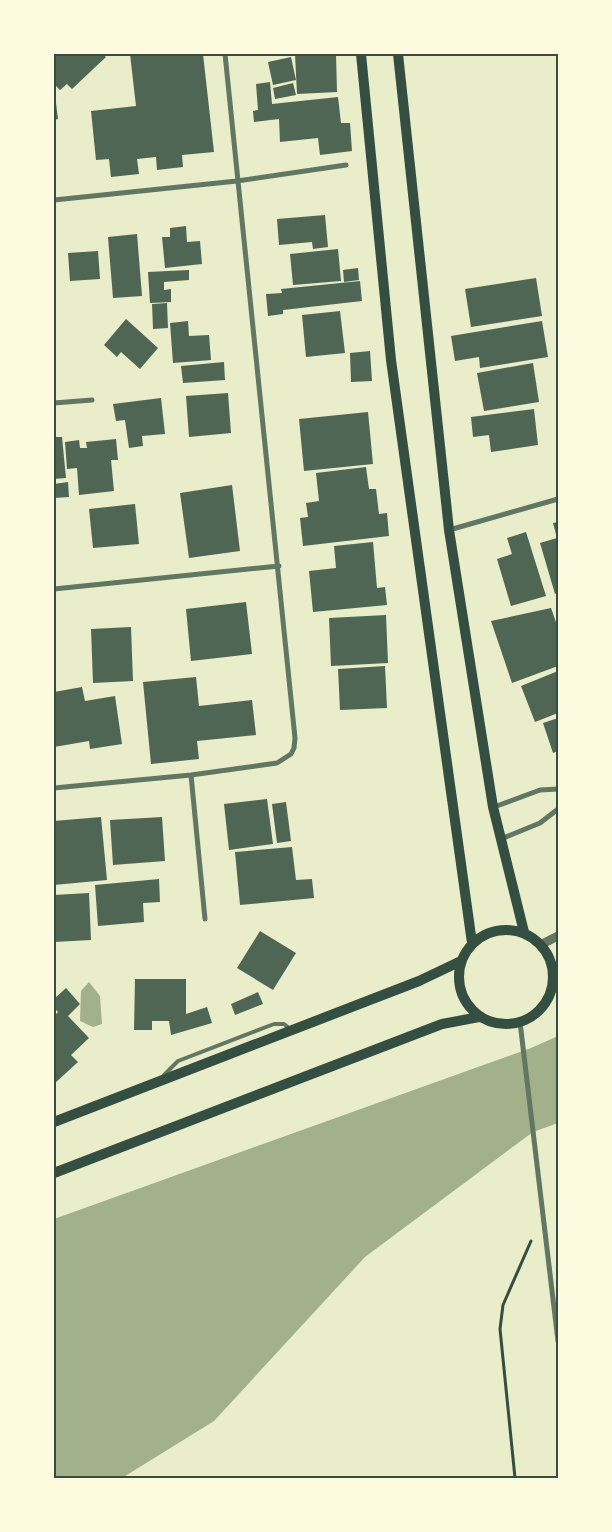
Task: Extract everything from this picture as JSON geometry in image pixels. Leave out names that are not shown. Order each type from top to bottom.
[{"type":"main road","points":[[361,54],[391,360],[472,943]]},
{"type":"main road","points":[[398,54],[449,530],[493,807],[524,932]]},
{"type":"main road","points":[[496,930],[524,932],[542,944],[550,957],[556,985],[536,1015],[520,1022],[499,1024],[480,1017],[465,1002],[458,982],[461,961],[472,943],[496,930]]},
{"type":"main road","points":[[54,1122],[419,981],[461,961]]},
{"type":"main road","points":[[54,1174],[442,1024],[480,1017]]},
{"type":"street","points":[[54,788],[191,775],[277,763],[291,754],[294,748],[295,738],[279,566],[225,54]]},
{"type":"street","points":[[54,200],[237,181],[346,165]]},
{"type":"street","points":[[54,403],[92,400]]},
{"type":"street","points":[[449,530],[558,498]]},
{"type":"street","points":[[54,589],[279,566]]},
{"type":"street","points":[[191,775],[205,919]]},
{"type":"street","points":[[493,807],[540,790],[558,789]]},
{"type":"street","points":[[501,839],[540,822],[558,809]]},
{"type":"street","points":[[542,944],[558,936]]},
{"type":"street","points":[[520,1022],[558,1342]]},
{"type":"path","points":[[515,1478],[500,1329],[503,1305],[543,1213]]},
{"type":"shaded area","points":[[89,982],[100,996],[102,1024],[93,1027],[80,1021],[81,991]]},
{"type":"shaded area","points":[[558,1036],[558,1123],[533,1132],[365,1257],[214,1421],[122,1478],[54,1478],[54,1219],[531,1048]]},
{"type":"building","points":[[54,54],[103,54],[106,57],[72,89],[67,84],[60,90],[54,84]]},
{"type":"building","points":[[130,54],[203,54],[214,152],[182,155],[183,167],[157,170],[156,157],[137,159],[139,174],[111,177],[109,159],[96,160],[91,111],[136,106]]},
{"type":"building","points":[[295,54],[336,54],[337,92],[297,94]]},
{"type":"building","points":[[291,57],[296,80],[273,85],[268,62]]},
{"type":"building","points":[[270,82],[272,104],[338,97],[341,123],[350,123],[352,151],[320,155],[318,138],[280,142],[279,119],[254,122],[253,111],[258,110],[256,84]]},
{"type":"building","points":[[293,83],[296,95],[275,99],[273,88]]},
{"type":"building","points":[[54,103],[56,103],[58,119],[54,120]]},
{"type":"building","points":[[325,215],[328,247],[313,249],[312,242],[279,245],[277,219]]},
{"type":"building","points":[[186,226],[187,242],[200,241],[202,264],[165,268],[162,237],[170,237],[170,228]]},
{"type":"building","points":[[137,234],[142,296],[113,298],[108,237]]},
{"type":"building","points":[[338,249],[341,281],[293,285],[290,254]]},
{"type":"building","points":[[98,251],[100,279],[70,281],[68,253]]},
{"type":"building","points":[[358,268],[359,280],[344,282],[343,270]]},
{"type":"building","points":[[189,270],[189,280],[164,282],[164,290],[171,289],[171,302],[150,303],[148,272]]},
{"type":"building","points":[[536,278],[542,316],[471,327],[465,289]]},
{"type":"building","points":[[360,281],[362,301],[283,310],[283,314],[268,316],[266,294],[282,293],[281,289]]},
{"type":"building","points":[[167,303],[168,328],[153,329],[152,304]]},
{"type":"building","points":[[340,311],[345,353],[306,357],[302,315]]},
{"type":"building","points":[[126,319],[158,348],[140,369],[121,352],[117,357],[104,345]]},
{"type":"building","points":[[188,321],[189,336],[209,335],[211,360],[173,363],[170,323]]},
{"type":"building","points":[[542,321],[548,357],[480,368],[479,357],[455,361],[451,336]]},
{"type":"building","points":[[370,351],[372,381],[351,382],[350,353]]},
{"type":"building","points":[[224,362],[225,380],[183,383],[181,366]]},
{"type":"building","points":[[533,363],[539,402],[484,411],[477,373]]},
{"type":"building","points":[[228,393],[231,433],[189,437],[186,396]]},
{"type":"building","points":[[161,398],[165,434],[142,436],[143,446],[129,448],[125,420],[116,421],[113,404]]},
{"type":"building","points":[[534,409],[538,445],[491,452],[489,435],[473,437],[471,417]]},
{"type":"building","points":[[368,412],[373,464],[304,471],[299,419]]},
{"type":"building","points":[[54,437],[62,437],[66,478],[54,479]]},
{"type":"building","points":[[116,439],[118,460],[111,460],[114,491],[79,495],[77,468],[67,469],[65,442],[79,440],[80,448],[87,448],[86,442]]},
{"type":"building","points":[[366,467],[369,489],[376,489],[379,514],[387,513],[389,536],[303,546],[300,518],[308,517],[306,503],[319,501],[316,473]]},
{"type":"building","points":[[68,482],[69,497],[54,498],[54,484]]},
{"type":"building","points":[[232,485],[240,551],[189,558],[180,493]]},
{"type":"building","points":[[135,504],[139,544],[93,548],[89,509]]},
{"type":"building","points":[[558,522],[558,593],[555,594],[540,543],[557,538],[553,523]]},
{"type":"building","points":[[526,532],[546,596],[511,606],[497,559],[512,554],[507,538]]},
{"type":"building","points":[[373,542],[377,588],[385,587],[387,605],[313,612],[309,571],[336,568],[334,546]]},
{"type":"building","points":[[246,602],[252,654],[191,661],[186,609]]},
{"type":"building","points":[[551,608],[558,628],[558,666],[512,683],[491,621]]},
{"type":"building","points":[[386,615],[388,663],[331,666],[329,618]]},
{"type":"building","points":[[131,627],[133,681],[93,683],[91,629]]},
{"type":"building","points":[[385,666],[387,708],[340,710],[338,669]]},
{"type":"building","points":[[558,671],[558,713],[535,722],[521,686]]},
{"type":"building","points":[[196,677],[199,706],[252,700],[256,735],[197,741],[199,759],[151,764],[143,682]]},
{"type":"building","points":[[82,687],[85,701],[115,696],[122,744],[90,749],[89,741],[54,747],[54,692]]},
{"type":"building","points":[[558,718],[558,751],[553,753],[543,723]]},
{"type":"building","points":[[267,799],[273,844],[229,850],[224,804]]},
{"type":"building","points":[[286,802],[291,841],[277,843],[272,804]]},
{"type":"building","points":[[101,817],[107,880],[54,885],[54,821]]},
{"type":"building","points":[[162,817],[165,861],[113,865],[110,820]]},
{"type":"building","points":[[292,847],[296,880],[312,879],[314,898],[240,905],[235,852]]},
{"type":"building","points":[[159,879],[160,902],[143,903],[144,922],[98,926],[95,885]]},
{"type":"building","points":[[89,893],[91,940],[54,942],[54,895]]},
{"type":"building","points":[[260,931],[296,953],[273,990],[237,968]]},
{"type":"building","points":[[135,979],[186,979],[186,1014],[207,1007],[212,1023],[171,1035],[169,1021],[152,1021],[152,1030],[134,1030]]},
{"type":"building","points":[[66,988],[80,1004],[68,1016],[89,1038],[71,1055],[78,1062],[55,1083],[54,1016],[58,1012],[54,1008],[54,999]]},
{"type":"building","points":[[258,992],[263,1004],[235,1015],[231,1004]]}]
